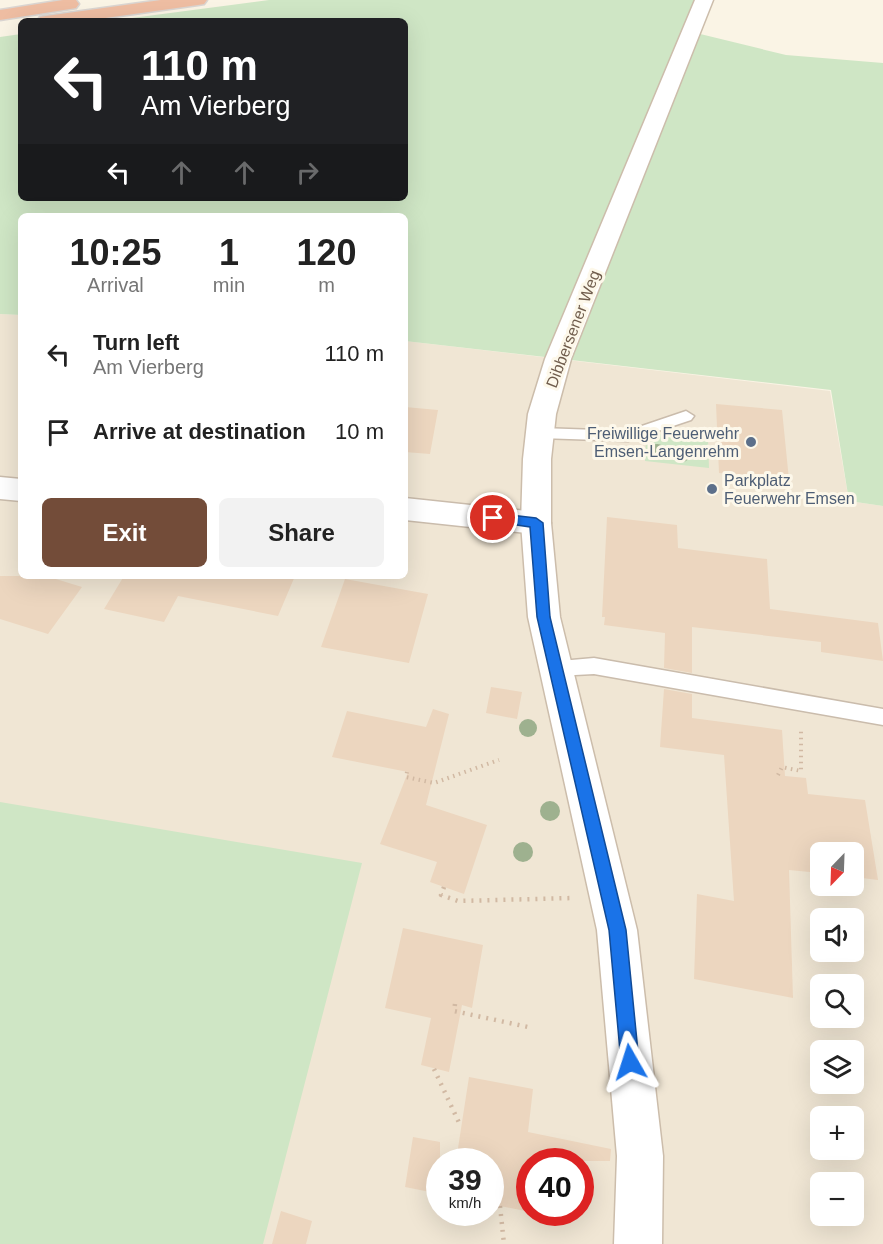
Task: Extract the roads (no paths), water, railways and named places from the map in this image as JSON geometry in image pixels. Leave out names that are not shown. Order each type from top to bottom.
[{"type":"highway","points":[[0,15],[102,0]]},
{"type":"highway","points":[[68,18],[198,0]]},
{"type":"highway","points":[[0,28],[18,25]]},
{"type":"street","name":"Dibbersener Weg","points":[[638,1244],[640,1156],[617,930],[544,617],[536,523],[540,433],[542,414],[558,359],[704,0]]},
{"type":"street","points":[[0,488],[18,490]]},
{"type":"street","points":[[408,509],[536,523]]},
{"type":"lane","points":[[540,433],[628,436],[686,416]]},
{"type":"lane","points":[[556,668],[594,666],[883,717]]},
{"type":"place","name":"Freiwillige Feuerwehr Emsen-Langenrehm","points":[[751,442]]},
{"type":"place","name":"Parkplatz Feuerwehr Emsen","points":[[712,489]]}]
